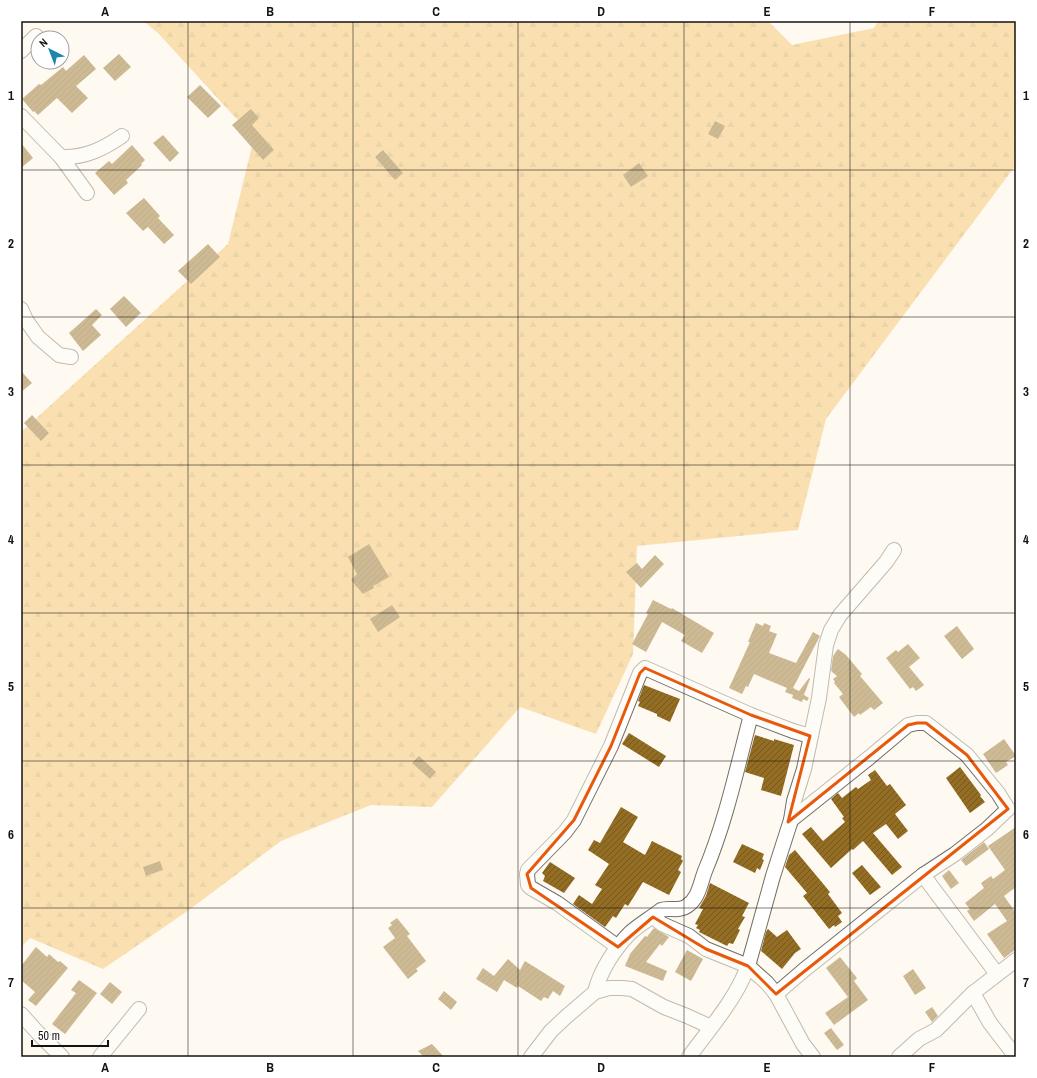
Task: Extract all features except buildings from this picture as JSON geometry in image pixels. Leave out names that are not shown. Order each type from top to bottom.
[{"type":"street","points":[[21,51],[30,42]]},
{"type":"street","points":[[21,116],[62,157],[87,193]]},
{"type":"street","points":[[62,157],[77,157],[93,153],[108,146],[122,136]]},
{"type":"street","points":[[21,309],[26,320],[38,337],[59,355],[71,357]]},
{"type":"street","points":[[689,1057],[743,979],[748,966],[773,876],[791,820],[794,801],[804,769],[819,698],[826,645],[831,630],[840,615],[886,562],[894,550]]},
{"type":"street","points":[[618,947],[557,903],[531,888],[528,885],[527,874],[532,865],[574,820],[611,746],[640,673],[645,668],[751,715],[792,731],[810,736]]},
{"type":"street","points":[[595,992],[600,976],[618,947],[631,932],[661,910],[682,909],[688,906],[698,894],[703,876],[721,829],[751,715]]},
{"type":"street","points":[[776,994],[923,875],[955,854],[1012,806],[998,793],[967,755],[926,723],[917,723],[908,724],[870,757],[791,820]]},
{"type":"street","points":[[923,875],[997,974]]},
{"type":"street","points":[[652,917],[662,924],[689,936],[706,949],[748,966],[767,983],[776,994],[803,1044],[813,1057]]},
{"type":"street","points":[[899,1057],[919,1039],[936,1030],[973,993],[1016,960]]},
{"type":"street","points":[[531,1057],[551,1030],[595,992],[609,988],[632,989],[664,1007],[711,1027]]},
{"type":"street","points":[[973,993],[990,1023],[1016,1057]]},
{"type":"street","points":[[100,1057],[139,1009]]},
{"type":"street","points":[[21,1014],[62,1057]]},
{"type":"highlighted area","points":[[645,668],[751,715],[810,736],[788,822],[908,725],[917,723],[926,723],[967,755],[1008,809],[776,994],[748,966],[706,949],[653,917],[618,947],[531,888],[527,874],[574,820],[611,746],[640,673]]},
{"type":"green space","points":[[143,21],[768,21],[792,45],[874,28],[878,21],[1016,21],[1016,165],[826,419],[798,530],[637,546],[633,654],[596,734],[520,707],[432,807],[371,805],[281,841],[189,910],[103,969],[30,938],[21,947],[21,432],[228,244],[254,138],[158,33]]}]
